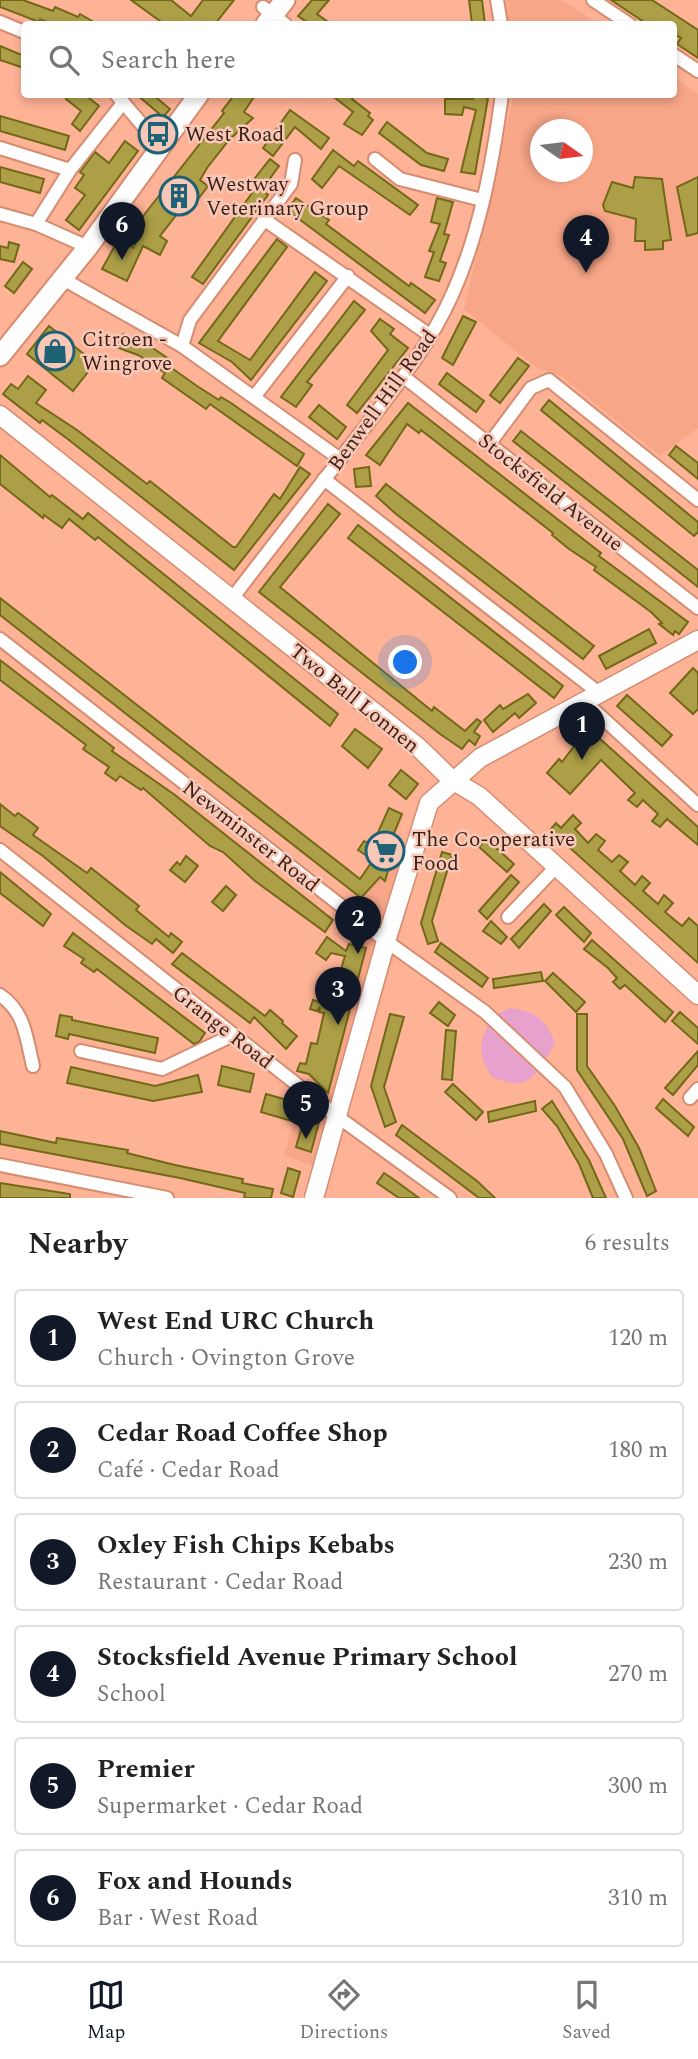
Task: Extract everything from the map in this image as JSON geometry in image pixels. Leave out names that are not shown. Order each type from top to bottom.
[{"type":"main road","points":[[256,21],[273,12]]},
{"type":"main road","points":[[0,356],[88,247],[181,122],[196,98]]},
{"type":"main road","points":[[181,122],[203,98]]},
{"type":"main road","name":"Two Ball Lonnen","points":[[0,415],[418,747],[452,780],[479,796],[698,995]]},
{"type":"main road","points":[[314,1198],[386,941],[429,803],[480,758],[698,640]]},
{"type":"street","points":[[497,0],[500,21]]},
{"type":"street","points":[[593,0],[624,21]]},
{"type":"street","points":[[0,22],[21,31]]},
{"type":"street","points":[[677,56],[698,71]]},
{"type":"street","name":"Benwell Hill Road","points":[[231,600],[404,377],[431,336],[453,294],[482,200],[493,158],[501,98]]},
{"type":"street","points":[[36,224],[120,99],[144,127]]},
{"type":"street","points":[[0,148],[71,170]]},
{"type":"street","points":[[375,159],[400,179],[482,200]]},
{"type":"street","points":[[182,346],[190,320],[291,184],[295,160]]},
{"type":"street","points":[[0,214],[36,224],[88,247]]},
{"type":"street","points":[[265,220],[431,336]]},
{"type":"street","points":[[254,397],[348,276]]},
{"type":"street","points":[[63,279],[182,346],[340,459]]},
{"type":"street","name":"Stocksfield Avenue","points":[[404,377],[698,608]]},
{"type":"street","points":[[490,443],[531,388],[549,380],[698,500]]},
{"type":"street","points":[[324,479],[592,698],[698,805]]},
{"type":"street","name":"Newminster Road","points":[[0,639],[386,941],[485,1012],[565,1087],[607,1154],[626,1198]]},
{"type":"street","name":"Grange Road","points":[[0,850],[338,1117],[450,1198]]},
{"type":"street","points":[[508,917],[556,867]]},
{"type":"street","points":[[0,995],[12,1003],[22,1017],[33,1066]]},
{"type":"street","points":[[81,1051],[162,1069],[233,1035]]},
{"type":"street","points":[[0,1165],[159,1197]]},
{"type":"shaded area","points":[[506,0],[562,0],[594,21],[508,21]]},
{"type":"shaded area","points":[[677,79],[698,94],[698,428],[660,456],[560,375],[538,369],[464,309],[513,98],[677,98]]},
{"type":"shaded area","points":[[383,833],[423,855],[331,1172],[284,1155]]},
{"type":"shaded area","points":[[510,1008],[532,1014],[548,1028],[555,1043],[546,1059],[498,1014]]},
{"type":"shaded area","points":[[488,1026],[537,1072],[527,1081],[516,1083],[492,1077],[481,1052],[482,1039]]},
{"type":"building","points":[[0,0],[23,0],[53,11],[55,7],[78,17],[80,14],[92,21],[36,21],[0,7]]},
{"type":"building","points":[[131,0],[171,0],[191,16],[203,0],[234,0],[217,21],[160,21]]},
{"type":"building","points":[[312,0],[329,0],[317,14],[327,21],[306,21],[298,16]]},
{"type":"building","points":[[469,0],[482,0],[485,21],[472,21]]},
{"type":"building","points":[[611,0],[652,0],[698,30],[698,58],[677,44],[681,38],[677,36],[677,21],[642,21]]},
{"type":"building","points":[[0,46],[21,55],[21,67],[0,60]]},
{"type":"building","points":[[89,98],[99,106],[80,131],[72,124],[81,111],[66,99]]},
{"type":"building","points":[[141,98],[157,98],[170,109],[163,117]]},
{"type":"building","points":[[232,98],[253,98],[244,112],[253,118],[229,140],[207,168],[200,180],[208,186],[187,214],[181,209],[160,236],[167,241],[160,255],[143,246],[127,281],[102,269],[118,240],[133,248],[145,224],[140,220],[224,113],[222,111]]},
{"type":"building","points":[[335,98],[353,98],[370,113],[368,116],[373,120],[362,135],[344,124],[353,112]]},
{"type":"building","points":[[488,98],[475,174],[461,172],[476,110],[464,107],[462,115],[445,114],[445,99]]},
{"type":"building","points":[[290,110],[329,138],[321,149],[295,127],[273,156],[263,148]]},
{"type":"building","points":[[0,116],[69,136],[65,150],[0,131]]},
{"type":"building","points":[[387,122],[427,153],[448,159],[444,171],[421,165],[379,133]]},
{"type":"building","points":[[125,141],[138,151],[79,230],[66,220],[85,195],[75,188],[84,175],[80,172],[95,152],[109,163]]},
{"type":"building","points":[[333,150],[354,166],[358,161],[418,205],[410,215],[339,166],[322,188],[312,179]]},
{"type":"building","points":[[270,159],[279,166],[265,185],[255,178]]},
{"type":"building","points":[[0,167],[44,179],[40,193],[0,182]]},
{"type":"building","points":[[635,177],[662,179],[671,240],[663,241],[663,249],[645,250],[645,241],[635,241],[636,219],[605,211],[603,205],[612,182],[633,188]]},
{"type":"building","points":[[698,177],[698,233],[687,236],[677,187]]},
{"type":"building","points":[[257,186],[268,195],[203,284],[192,277]]},
{"type":"building","points":[[296,198],[329,220],[326,224],[409,286],[411,283],[435,300],[425,313],[287,210]]},
{"type":"building","points":[[437,198],[453,202],[444,234],[449,235],[440,261],[446,263],[439,281],[425,277],[434,252],[429,251],[440,224],[431,222]]},
{"type":"building","points":[[277,239],[287,247],[218,341],[250,360],[315,272],[327,281],[251,380],[232,362],[199,343]]},
{"type":"building","points":[[9,242],[19,245],[14,262],[0,259],[0,246],[8,248]]},
{"type":"building","points":[[23,262],[32,269],[14,293],[5,286]]},
{"type":"building","points":[[354,301],[365,310],[307,382],[312,385],[296,407],[281,397]]},
{"type":"building","points":[[463,316],[476,322],[453,365],[442,358]]},
{"type":"building","points":[[380,319],[394,329],[390,334],[408,348],[357,413],[347,405],[388,350],[371,331]]},
{"type":"building","points":[[49,326],[95,363],[73,391],[27,354]]},
{"type":"building","points":[[123,334],[145,343],[169,359],[166,364],[197,386],[219,400],[221,397],[231,403],[304,454],[297,466],[210,404],[206,409],[162,378],[165,373],[138,355],[116,347]]},
{"type":"building","points":[[518,358],[529,366],[500,403],[490,395]]},
{"type":"building","points":[[447,373],[484,401],[476,412],[439,384]]},
{"type":"building","points":[[28,376],[46,390],[36,403],[77,430],[147,484],[150,481],[233,547],[236,547],[274,494],[280,499],[300,467],[310,474],[234,570],[69,440],[42,420],[40,423],[3,394],[11,384],[18,389]]},
{"type":"building","points":[[549,400],[698,522],[698,532],[694,536],[541,410]]},
{"type":"building","points":[[408,403],[601,553],[599,556],[688,622],[679,634],[675,631],[673,635],[659,624],[662,623],[651,612],[594,570],[596,567],[569,549],[552,535],[553,533],[421,430],[419,433],[407,424],[380,465],[366,455]]},
{"type":"building","points":[[319,405],[346,427],[337,439],[309,417]]},
{"type":"building","points":[[521,431],[698,570],[698,587],[513,441]]},
{"type":"building","points":[[676,446],[698,463],[698,479],[669,455]]},
{"type":"building","points":[[0,455],[50,497],[52,495],[83,519],[88,513],[338,714],[330,726],[98,537],[95,540],[69,519],[62,528],[44,515],[43,518],[0,484]]},
{"type":"building","points":[[369,467],[371,486],[356,487],[354,469]]},
{"type":"building","points":[[386,484],[594,646],[583,659],[396,514],[376,496]]},
{"type":"building","points":[[328,504],[340,514],[280,587],[432,711],[434,707],[465,731],[477,719],[481,722],[474,732],[480,736],[475,745],[469,740],[462,749],[440,734],[259,592]]},
{"type":"building","points":[[358,525],[563,686],[554,698],[348,538]]},
{"type":"building","points":[[0,598],[360,879],[373,860],[358,850],[364,841],[369,844],[375,839],[389,808],[402,814],[390,843],[395,847],[385,881],[380,877],[361,898],[0,615]]},
{"type":"building","points":[[649,629],[656,643],[606,669],[599,656]]},
{"type":"building","points":[[0,660],[114,748],[112,751],[175,795],[333,920],[325,932],[255,881],[223,852],[210,846],[143,788],[141,790],[120,776],[116,781],[105,773],[109,767],[83,749],[86,745],[0,680]]},
{"type":"building","points":[[693,668],[698,673],[698,709],[693,714],[670,693]]},
{"type":"building","points":[[528,694],[536,703],[519,718],[515,713],[493,732],[484,720],[500,705],[503,709]]},
{"type":"building","points":[[627,695],[672,735],[662,746],[617,706]]},
{"type":"building","points":[[588,728],[698,827],[698,845],[667,819],[660,827],[652,821],[658,814],[643,800],[637,807],[628,800],[635,793],[601,760],[570,794],[547,773],[559,759],[562,762]]},
{"type":"building","points":[[355,729],[382,749],[368,768],[342,746]]},
{"type":"building","points":[[401,770],[418,784],[406,799],[389,785]]},
{"type":"building","points":[[0,804],[15,816],[18,813],[38,828],[33,835],[87,873],[91,868],[139,906],[136,910],[153,924],[169,937],[171,933],[182,942],[173,953],[156,939],[152,944],[125,925],[43,856],[0,826]]},
{"type":"building","points":[[573,815],[581,823],[575,829],[588,843],[596,834],[605,841],[598,850],[612,862],[619,855],[628,862],[620,871],[635,885],[642,876],[650,883],[643,891],[658,904],[664,895],[673,903],[665,912],[682,926],[689,918],[698,926],[698,963],[550,830],[556,823],[561,828]]},
{"type":"building","points":[[486,839],[514,864],[507,872],[479,847]]},
{"type":"building","points":[[442,852],[452,855],[432,921],[438,941],[428,944],[421,923]]},
{"type":"building","points":[[186,856],[198,866],[185,882],[170,870],[177,862],[180,865]]},
{"type":"building","points":[[0,872],[51,914],[43,926],[0,893]]},
{"type":"building","points":[[511,875],[519,882],[487,919],[479,911]]},
{"type":"building","points":[[226,886],[236,895],[223,911],[212,902]]},
{"type":"building","points":[[544,904],[551,911],[519,948],[511,939]]},
{"type":"building","points":[[564,907],[591,933],[584,942],[556,915]]},
{"type":"building","points":[[491,921],[507,937],[501,944],[483,931]]},
{"type":"building","points":[[73,933],[205,1033],[199,1042],[194,1044],[97,969],[94,972],[81,963],[84,959],[64,946]]},
{"type":"building","points":[[327,937],[346,951],[349,944],[366,948],[328,1093],[309,1074],[297,1071],[300,1063],[306,1064],[311,1043],[317,1044],[324,1013],[319,1012],[320,1007],[317,1011],[310,1009],[313,1000],[330,1005],[345,956],[331,953],[326,960],[316,953]]},
{"type":"building","points":[[592,940],[673,1012],[665,1022],[625,985],[620,989],[613,982],[617,978],[584,949]]},
{"type":"building","points":[[441,943],[488,978],[482,987],[435,952]]},
{"type":"building","points":[[182,953],[265,1016],[270,1010],[297,1036],[286,1049],[254,1017],[250,1023],[172,964]]},
{"type":"building","points":[[541,972],[543,981],[494,988],[493,979]]},
{"type":"building","points":[[553,973],[585,1002],[576,1012],[545,981]]},
{"type":"building","points":[[439,1002],[455,1015],[448,1026],[430,1013]]},
{"type":"building","points":[[680,1012],[698,1028],[698,1044],[672,1021]]},
{"type":"building","points":[[390,1014],[404,1017],[384,1087],[396,1122],[385,1127],[371,1086]]},
{"type":"building","points":[[577,1014],[587,1014],[587,1066],[615,1106],[639,1148],[656,1191],[647,1196],[623,1139],[577,1070]]},
{"type":"building","points":[[60,1015],[72,1017],[72,1020],[158,1038],[155,1053],[69,1034],[68,1039],[56,1036]]},
{"type":"building","points":[[446,1030],[456,1031],[452,1080],[442,1079]]},
{"type":"building","points":[[698,1051],[698,1065],[673,1095],[665,1088]]},
{"type":"building","points":[[222,1066],[254,1074],[250,1092],[218,1085]]},
{"type":"building","points":[[71,1067],[155,1086],[198,1075],[202,1092],[153,1101],[67,1083]]},
{"type":"building","points":[[453,1084],[483,1112],[476,1120],[445,1092]]},
{"type":"building","points":[[266,1094],[298,1103],[292,1121],[261,1112]]},
{"type":"building","points":[[663,1099],[694,1127],[688,1136],[656,1108]]},
{"type":"building","points":[[535,1101],[536,1111],[489,1122],[488,1112]]},
{"type":"building","points":[[552,1101],[589,1160],[606,1198],[593,1198],[579,1164],[557,1126],[542,1109]]},
{"type":"building","points":[[304,1119],[319,1122],[311,1152],[296,1147]]},
{"type":"building","points":[[402,1125],[477,1181],[495,1198],[479,1198],[396,1135]]},
{"type":"building","points":[[0,1131],[56,1143],[57,1138],[128,1150],[127,1153],[243,1179],[242,1183],[273,1189],[271,1198],[244,1198],[245,1193],[180,1178],[0,1144]]},
{"type":"building","points":[[288,1168],[300,1172],[293,1197],[281,1193]]},
{"type":"building","points":[[384,1173],[419,1198],[399,1198],[377,1183]]},
{"type":"building","points":[[0,1183],[70,1194],[70,1198],[0,1198]]},
{"type":"place","name":"West Road","points":[[158,134]]},
{"type":"place","name":"Westway Veterinary Group","points":[[179,196]]},
{"type":"place","name":"Fox and Hounds","points":[[122,260]]},
{"type":"place","name":"Stocksfield Avenue Primary School","points":[[586,273]]},
{"type":"place","name":"Citroen - Wingrove","points":[[55,351]]},
{"type":"place","name":"West End URC Church","points":[[582,760]]},
{"type":"place","name":"The Co-operative Food","points":[[385,851]]},
{"type":"place","name":"Cedar Road Coffee Shop","points":[[358,954]]},
{"type":"place","name":"Oxley Fish Chips Kebabs","points":[[338,1025]]},
{"type":"place","name":"Premier","points":[[306,1139]]}]
